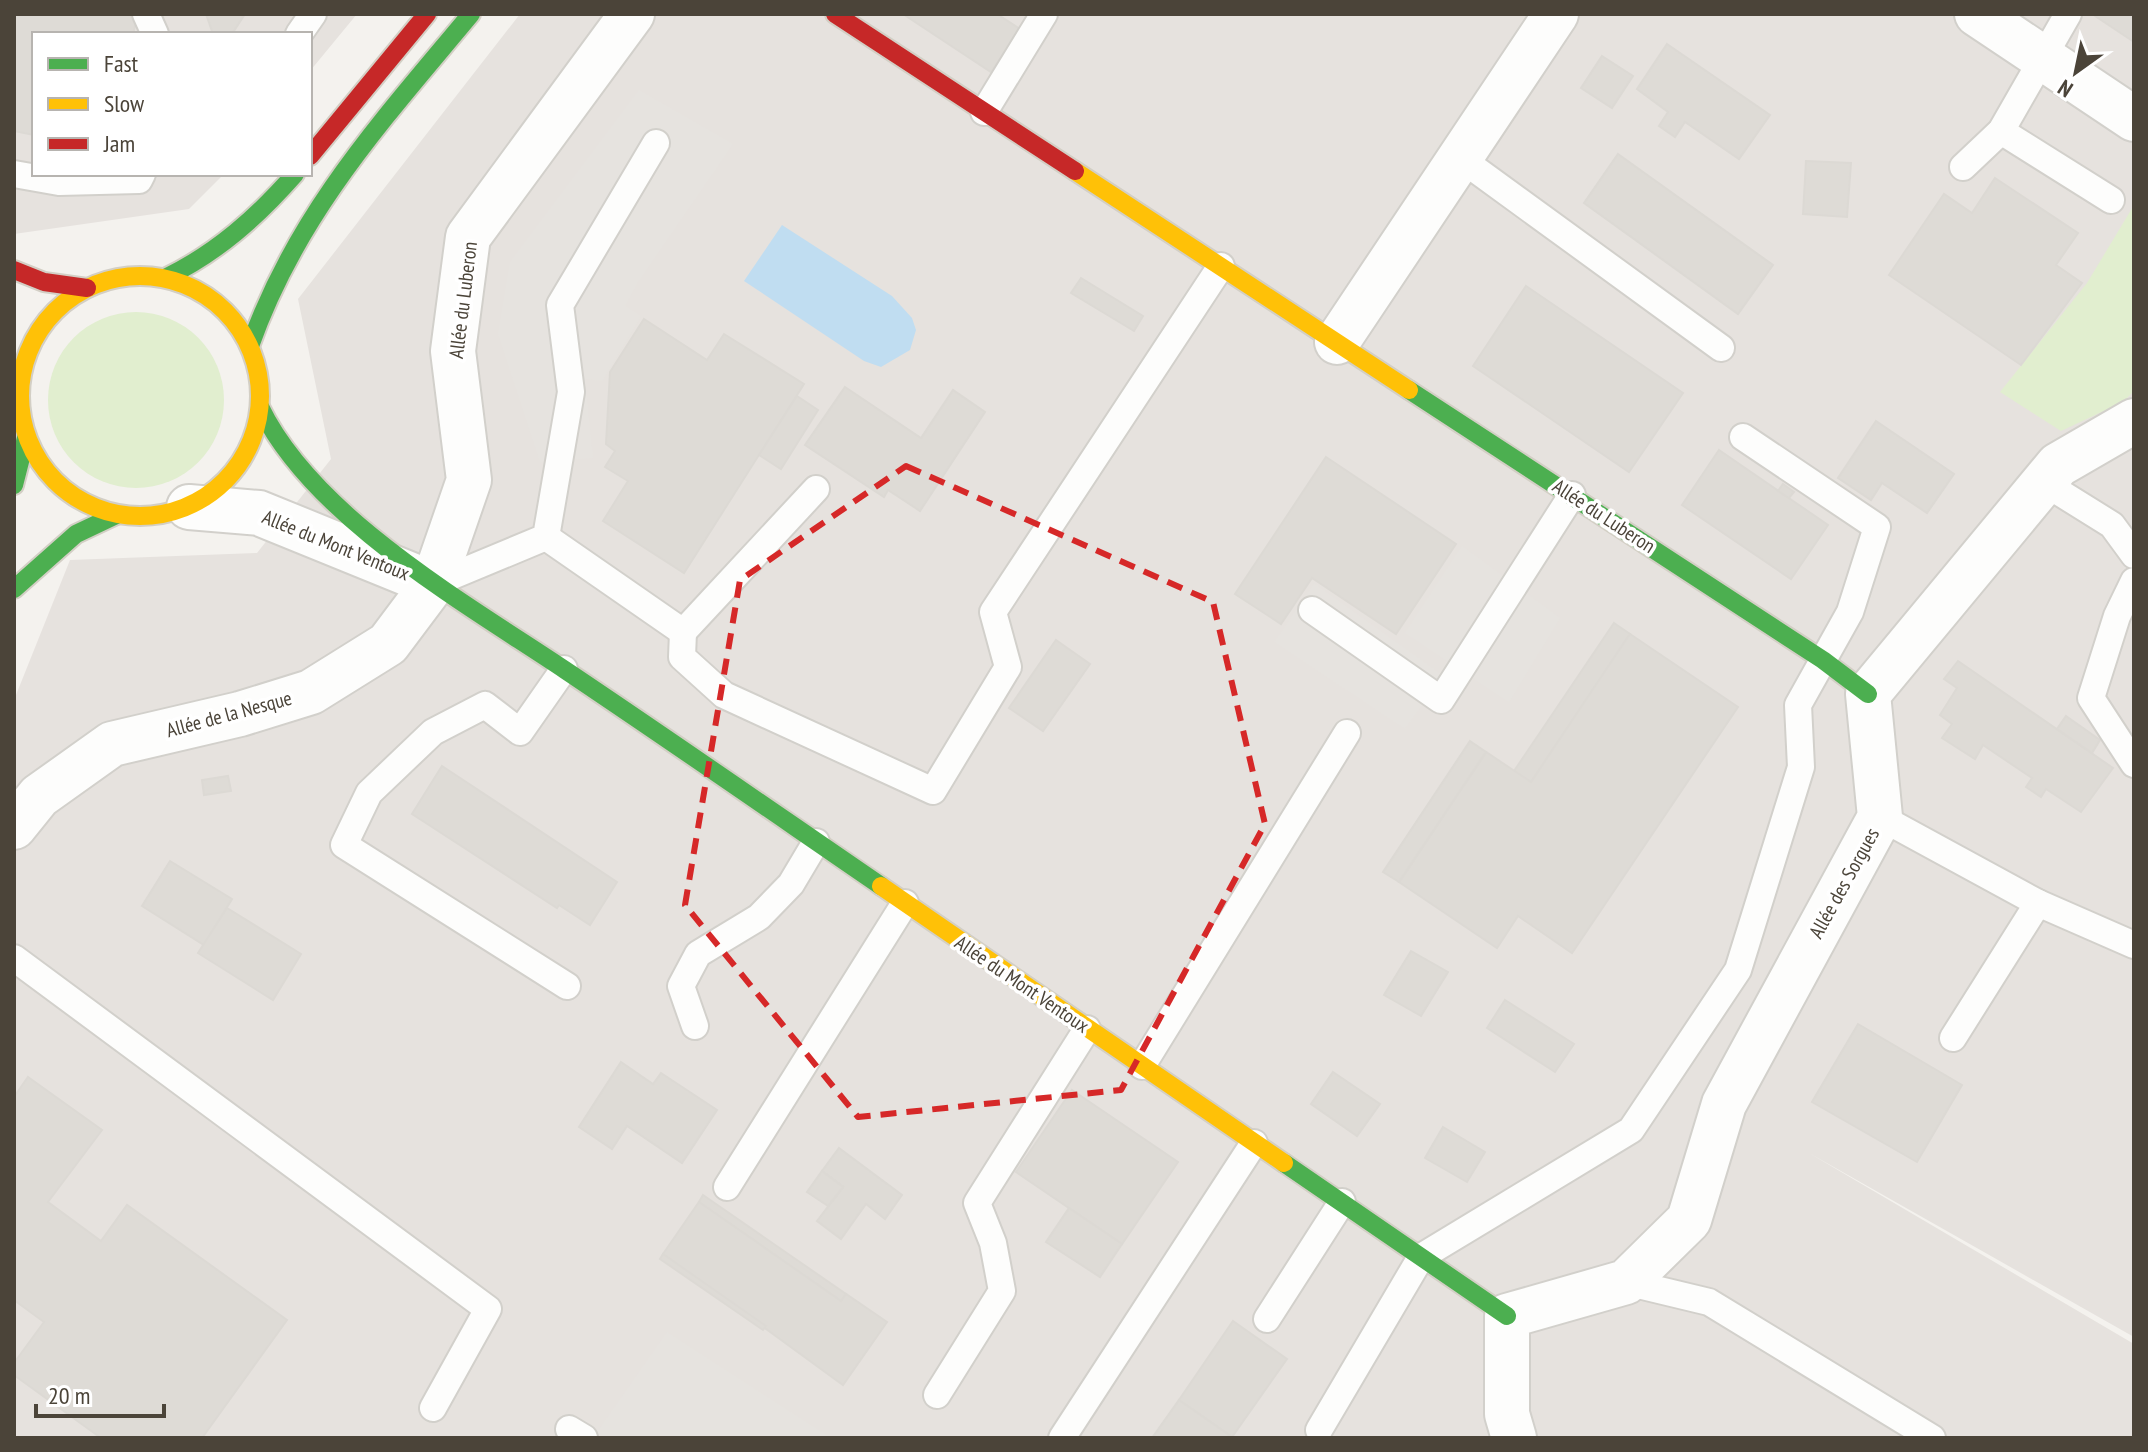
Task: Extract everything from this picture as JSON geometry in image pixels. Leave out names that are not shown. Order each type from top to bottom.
[{"type":"street","points":[[312,154],[427,14]]},
{"type":"street","points":[[250,346],[278,268],[316,204],[471,14]]},
{"type":"street","name":"Allée du Luberon","points":[[433,584],[469,480],[453,351],[468,237],[632,14]]},
{"type":"street","name":"Allée du Luberon","points":[[835,14],[1823,660],[1868,694]]},
{"type":"street","points":[[1337,342],[1556,14]]},
{"type":"street","points":[[1977,14],[2134,119]]},
{"type":"street","points":[[165,278],[195,265],[237,233],[293,176]]},
{"type":"street","points":[[14,270],[44,282],[87,288]]},
{"type":"street","points":[[125,276],[165,278],[200,292],[229,315],[250,346],[259,376],[260,407],[249,448],[225,482],[189,507],[153,516],[116,515],[78,500],[47,473],[26,438],[16,389],[28,351],[52,314],[87,288],[125,276]]},
{"type":"street","name":"Allée du Mont Ventoux","points":[[260,407],[276,440],[323,492],[433,584],[564,669],[1507,1316]]},
{"type":"street","points":[[1868,694],[2058,465],[2134,421]]},
{"type":"street","points":[[14,485],[26,438]]},
{"type":"street","name":"Allée du Mont Ventoux","points":[[189,507],[259,513],[433,584]]},
{"type":"street","points":[[14,589],[76,534],[116,515]]},
{"type":"street","name":"Allée de la Nesque","points":[[14,827],[39,796],[112,744],[240,714],[311,692],[388,644],[433,584]]},
{"type":"street","name":"Allée des Sorgues","points":[[1507,1316],[1626,1282],[1689,1220],[1724,1104],[1880,817],[1868,694]]},
{"type":"street","points":[[1507,1316],[1507,1414],[1514,1438]]},
{"type":"lane","points":[[300,32],[313,14]]},
{"type":"lane","points":[[984,112],[1044,14]]},
{"type":"lane","points":[[1963,167],[2001,131],[2045,59],[2058,27],[2068,14]]},
{"type":"lane","points":[[2001,131],[2111,200]]},
{"type":"lane","points":[[546,537],[571,392],[560,305],[656,143]]},
{"type":"lane","points":[[1460,158],[1721,348]]},
{"type":"lane","points":[[14,174],[59,182],[139,180],[141,176]]},
{"type":"lane","points":[[816,489],[683,632],[682,657],[724,695],[933,791],[1008,667],[993,612],[1221,266]]},
{"type":"lane","points":[[1319,1430],[1421,1257],[1631,1130],[1738,970],[1801,767],[1798,705],[1850,612],[1877,527],[1743,437]]},
{"type":"lane","points":[[2043,482],[2112,525],[2134,555]]},
{"type":"lane","points":[[1312,610],[1441,700],[1572,495]]},
{"type":"lane","points":[[433,584],[546,537]]},
{"type":"lane","points":[[546,537],[683,632]]},
{"type":"lane","points":[[2134,581],[2117,616],[2091,698],[2134,764]]},
{"type":"lane","points":[[564,669],[520,732],[485,705],[433,732],[369,793],[344,845],[567,986]]},
{"type":"lane","points":[[1142,1066],[1347,733]]},
{"type":"lane","points":[[1880,817],[2038,903],[2134,945]]},
{"type":"lane","points":[[695,1026],[681,986],[698,954],[759,917],[791,884],[816,842]]},
{"type":"lane","points":[[727,1187],[905,903]]},
{"type":"lane","points":[[1953,1038],[2038,903]]},
{"type":"lane","points":[[14,958],[488,1309],[433,1408]]},
{"type":"lane","points":[[937,1395],[1002,1291],[993,1243],[977,1203],[1087,1029]]},
{"type":"lane","points":[[1062,1438],[1254,1143]]},
{"type":"lane","points":[[1267,1319],[1342,1202]]},
{"type":"lane","points":[[1626,1282],[1709,1302],[1932,1438]]},
{"type":"highlighted area","points":[[906,466],[1213,602],[1265,824],[1121,1090],[858,1117],[685,905],[740,580]]},
{"type":"shaded area","points":[[14,14],[357,14],[312,69],[312,32],[32,32],[32,176],[222,176],[189,209],[14,234]]},
{"type":"shaded area","points":[[520,14],[2134,14],[2134,1337],[1809,1153],[2134,1344],[2134,1438],[14,1438],[14,700],[70,560],[257,553],[331,459],[298,299]]},
{"type":"shaded area","points":[[639,90],[733,144],[638,282],[625,306],[641,316],[602,381],[585,379],[593,458],[540,462],[498,334],[510,262]]},
{"type":"shaded area","points":[[1462,546],[1560,618],[1509,702],[1405,633]]},
{"type":"shaded area","points":[[1314,583],[1444,676],[1405,729],[1274,642]]},
{"type":"shaded area","points":[[667,1332],[831,1438],[593,1438]]},
{"type":"green space","points":[[2134,205],[2134,391],[2123,402],[2061,431],[2000,392],[2087,283]]},
{"type":"green space","points":[[136,312],[170,319],[198,338],[217,366],[224,400],[217,434],[198,462],[170,481],[136,488],[102,481],[74,462],[55,434],[48,400],[55,366],[74,338],[102,319]]},
{"type":"water","points":[[782,225],[892,296],[912,318],[916,330],[910,350],[881,367],[864,361],[744,281]]},
{"type":"building","points":[[14,14],[138,14],[134,32],[32,32],[32,135],[14,131]]},
{"type":"building","points":[[206,14],[245,14],[233,32],[212,32]]},
{"type":"building","points":[[903,14],[997,14],[1020,29],[991,72]]},
{"type":"building","points":[[2134,14],[2134,42],[2095,16]]},
{"type":"building","points":[[1667,44],[1770,115],[1739,159],[1685,122],[1675,137],[1659,126],[1668,112],[1637,89]]},
{"type":"building","points":[[1602,56],[1633,76],[1612,108],[1581,88]]},
{"type":"building","points":[[1618,154],[1773,265],[1738,314],[1584,203]]},
{"type":"building","points":[[1806,161],[1851,163],[1847,217],[1803,214]]},
{"type":"building","points":[[1995,178],[2078,233],[2056,265],[2082,283],[2021,365],[1889,275],[1944,194],[1972,213]]},
{"type":"building","points":[[1081,278],[1143,316],[1134,331],[1071,293]]},
{"type":"building","points":[[1526,286],[1683,393],[1629,472],[1473,366]]},
{"type":"building","points":[[644,319],[707,360],[724,334],[804,384],[684,573],[603,521],[628,481],[605,467],[615,451],[606,444],[610,372]]},
{"type":"building","points":[[845,387],[921,438],[953,390],[985,412],[920,511],[888,490],[884,497],[805,445]]},
{"type":"building","points":[[797,396],[818,410],[781,469],[759,455]]},
{"type":"building","points":[[1876,421],[1954,474],[1927,513],[1882,483],[1871,500],[1838,478]]},
{"type":"building","points":[[1719,450],[1828,525],[1791,579],[1682,505]]},
{"type":"building","points":[[1326,457],[1456,544],[1396,634],[1312,578],[1281,624],[1235,594]]},
{"type":"building","points":[[1783,484],[1794,492],[1789,498],[1778,491]]},
{"type":"building","points":[[1614,623],[1630,634],[1531,782],[1514,771]]},
{"type":"building","points":[[1630,634],[1738,707],[1572,953],[1518,916],[1497,948],[1399,882],[1486,752],[1531,782]]},
{"type":"building","points":[[1056,640],[1090,664],[1043,731],[1009,708]]},
{"type":"building","points":[[1958,661],[2113,768],[2081,812],[2046,789],[2041,797],[2026,787],[2032,778],[1983,745],[1975,759],[1942,738],[1952,724],[1940,715],[1957,688],[1944,679]]},
{"type":"building","points":[[2066,716],[2100,740],[2092,753],[2057,729]]},
{"type":"building","points":[[1470,741],[1486,752],[1399,882],[1383,872]]},
{"type":"building","points":[[442,766],[617,882],[590,925],[559,905],[557,908],[412,814]]},
{"type":"building","points":[[228,776],[231,791],[204,795],[202,780]]},
{"type":"building","points":[[170,861],[232,899],[204,945],[142,906]]},
{"type":"building","points":[[227,908],[301,954],[273,1000],[198,953]]},
{"type":"building","points":[[1411,951],[1448,972],[1421,1016],[1384,995]]},
{"type":"building","points":[[1505,1000],[1574,1044],[1555,1072],[1487,1028]]},
{"type":"building","points":[[1858,1024],[1962,1085],[1917,1162],[1812,1102]]},
{"type":"building","points":[[621,1062],[653,1084],[661,1073],[717,1110],[682,1163],[627,1126],[612,1149],[579,1127]]},
{"type":"building","points":[[1333,1072],[1380,1104],[1357,1136],[1311,1104]]},
{"type":"building","points":[[28,1077],[102,1130],[48,1202],[101,1241],[127,1205],[287,1320],[202,1438],[101,1438],[14,1375],[14,1363],[44,1322],[14,1300],[14,1097]]},
{"type":"building","points":[[1072,1090],[1178,1162],[1122,1244],[1016,1172]]},
{"type":"building","points":[[1443,1127],[1485,1152],[1467,1182],[1425,1158]]},
{"type":"building","points":[[839,1148],[902,1195],[885,1219],[866,1204],[841,1239],[817,1221],[843,1187],[822,1171]]},
{"type":"building","points":[[822,1171],[843,1187],[828,1206],[807,1192]]},
{"type":"building","points":[[703,1195],[846,1294],[841,1301],[699,1202]]},
{"type":"building","points":[[699,1202],[841,1301],[846,1294],[887,1322],[843,1385],[663,1254]]},
{"type":"building","points":[[1069,1208],[1122,1244],[1100,1277],[1046,1242]]},
{"type":"building","points":[[663,1254],[766,1326],[763,1330],[660,1259]]},
{"type":"building","points":[[1233,1321],[1287,1359],[1232,1437],[1179,1400]]},
{"type":"building","points":[[1179,1400],[1232,1437],[1232,1438],[1152,1438]]},
{"type":"traffic: fast","points":[[250,346],[269,298],[317,210],[375,131],[471,14]]},
{"type":"traffic: fast","points":[[165,278],[235,233],[293,176]]},
{"type":"traffic: fast","points":[[1409,390],[1823,660],[1868,694]]},
{"type":"traffic: fast","points":[[260,407],[284,447],[316,485],[353,521],[395,555],[881,886]]},
{"type":"traffic: fast","points":[[14,485],[26,438]]},
{"type":"traffic: fast","points":[[14,589],[76,534],[116,515]]},
{"type":"traffic: fast","points":[[1284,1163],[1507,1316]]},
{"type":"traffic: slow","points":[[1075,171],[1409,390]]},
{"type":"traffic: slow","points":[[140,276],[186,285],[207,296],[225,311],[240,329],[251,350],[260,396],[251,442],[240,463],[225,481],[207,496],[186,507],[140,516],[94,507],[73,496],[55,481],[40,463],[29,442],[20,396],[29,350],[40,329],[55,311],[73,296],[94,285],[140,276]]},
{"type":"traffic: slow","points":[[881,886],[1284,1163]]},
{"type":"traffic: jam","points":[[312,154],[427,14]]},
{"type":"traffic: jam","points":[[835,14],[1075,171]]},
{"type":"traffic: jam","points":[[14,270],[44,282],[87,288]]}]
